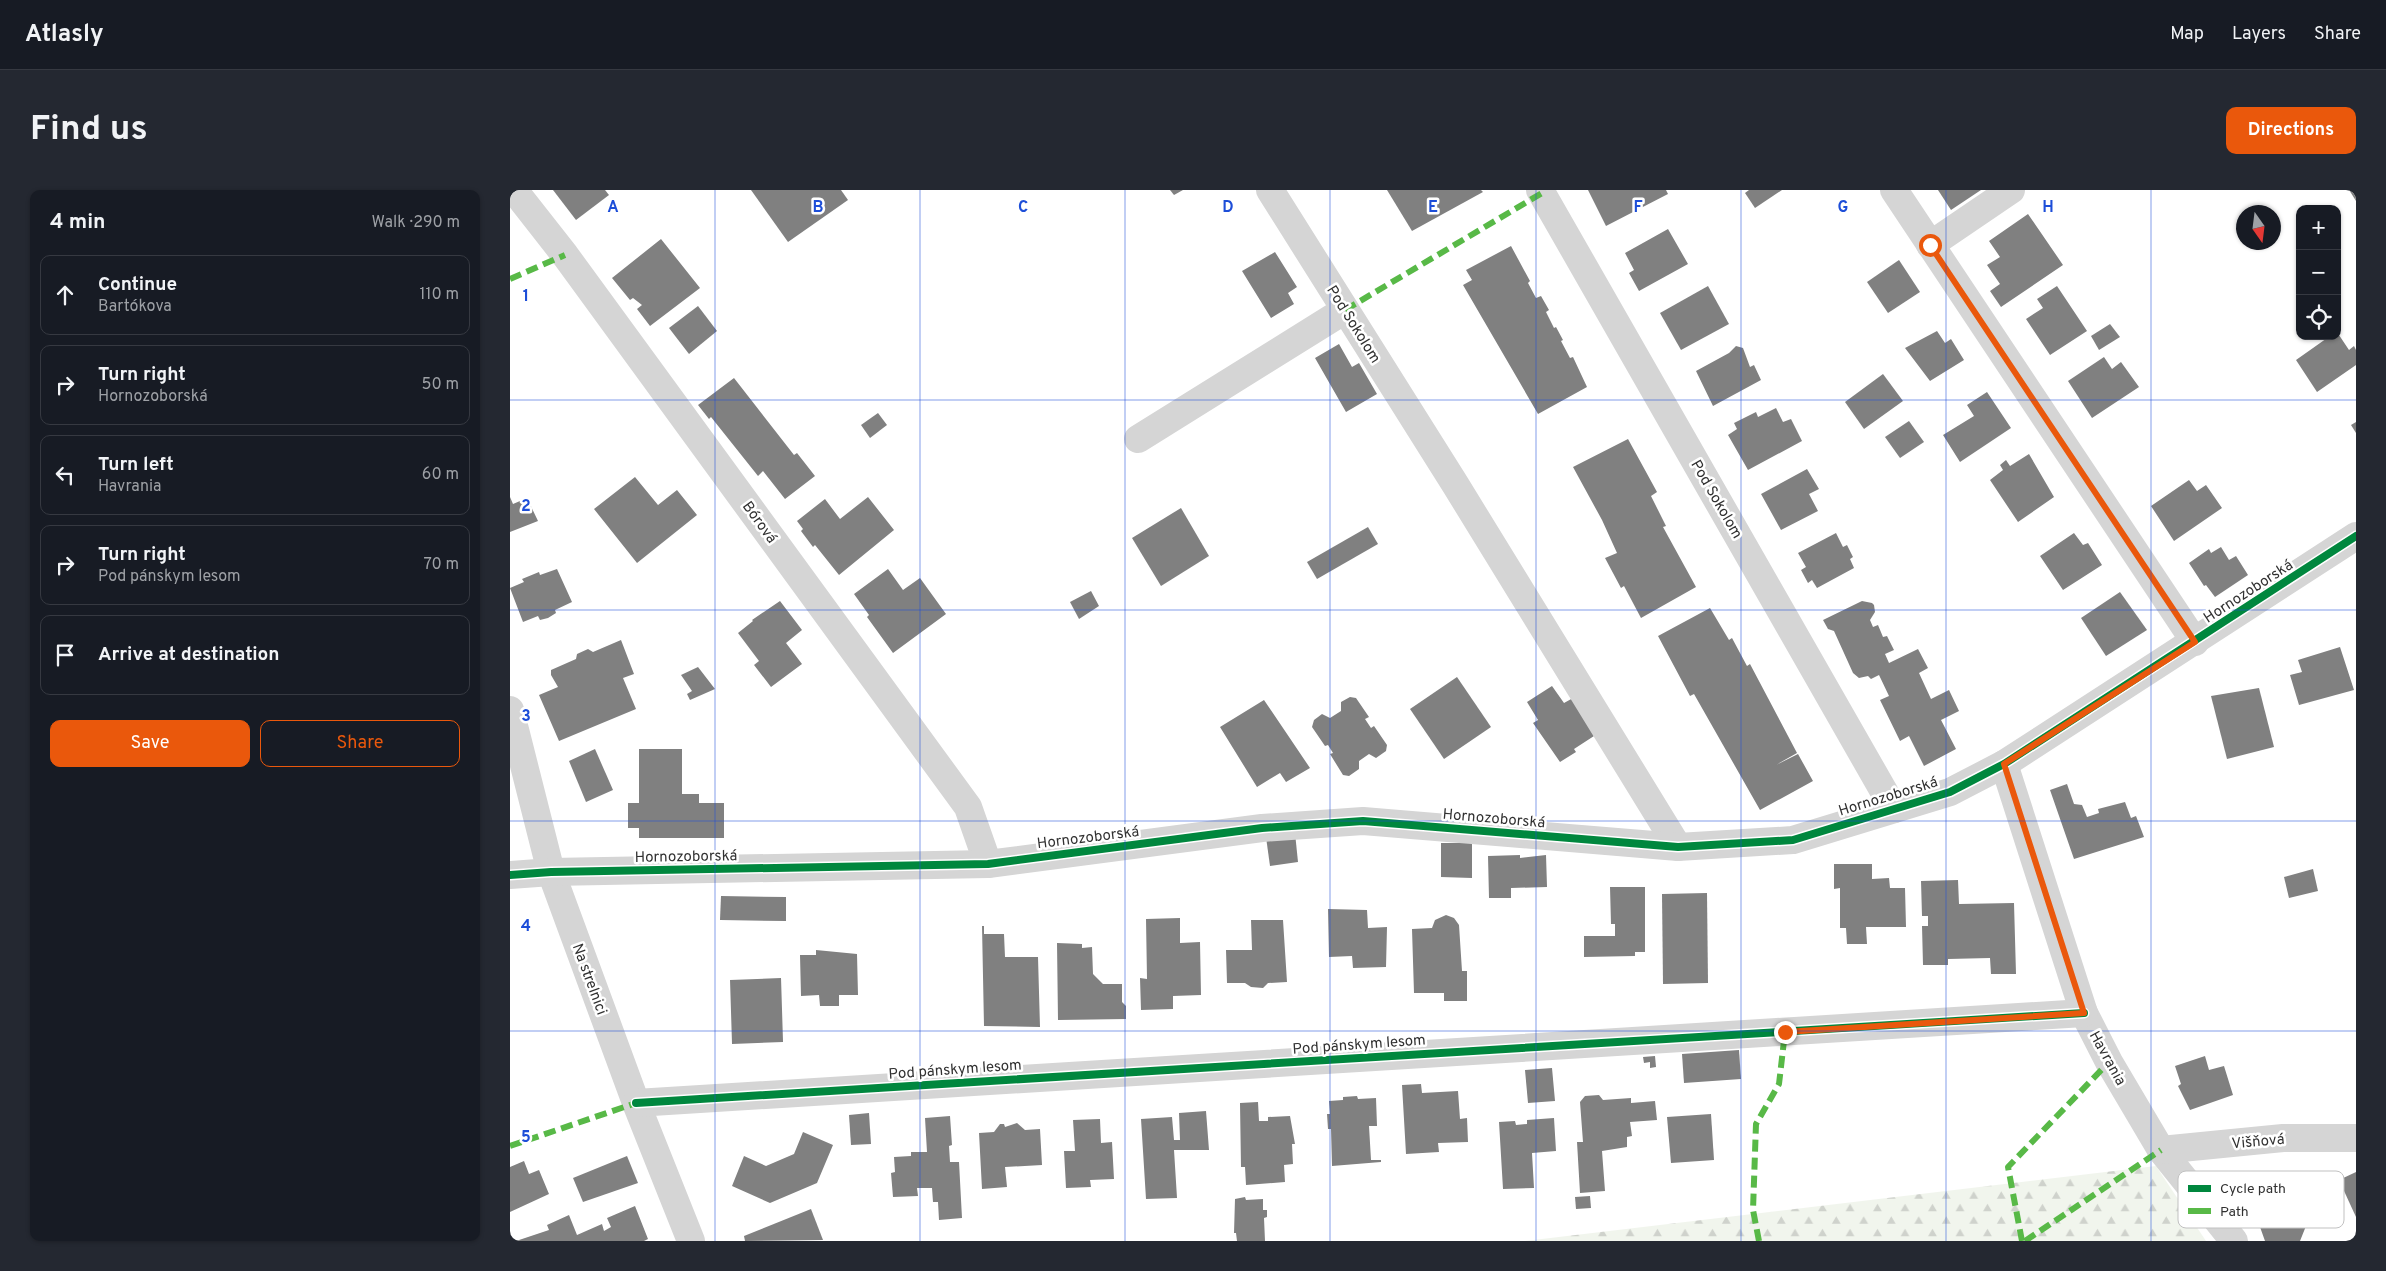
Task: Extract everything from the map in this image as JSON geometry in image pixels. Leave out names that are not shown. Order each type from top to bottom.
[{"type":"street","name":"Bórová","points":[[514,190],[565,255],[968,807],[988,864]]},
{"type":"street","name":"Pod Sokolom","points":[[1270,190],[1455,484],[1678,847]]},
{"type":"street","name":"Pod Sokolom","points":[[1540,190],[1894,809]]},
{"type":"street","points":[[1894,190],[2195,642]]},
{"type":"street","points":[[1930,245],[2010,190]]},
{"type":"street","points":[[1138,439],[1345,310]]},
{"type":"street","name":"Hornozoborská","points":[[510,875],[551,872],[988,864],[1262,828],[1363,821],[1678,847],[1793,840],[1950,792],[2004,764],[2356,536]]},
{"type":"street","name":"Na strelnici","points":[[510,710],[551,872],[636,1103],[691,1241]]},
{"type":"street","name":"Havrania","points":[[2004,764],[2084,1013],[2161,1150],[2178,1171]]},
{"type":"street","name":"Pod pánskym lesom","points":[[636,1103],[2084,1013]]},
{"type":"street","name":"Višňová","points":[[2161,1150],[2283,1138],[2356,1138]]},
{"type":"street","name":"Havrania","points":[[2224,1228],[2234,1241]]},
{"type":"green space","points":[[2156,1166],[2178,1199],[2178,1228],[2197,1228],[2206,1241],[1525,1241]]},
{"type":"building","points":[[553,190],[605,190],[609,195],[576,220]]},
{"type":"building","points":[[751,190],[841,190],[848,200],[788,242]]},
{"type":"building","points":[[1170,190],[1183,190],[1174,195]]},
{"type":"building","points":[[1387,190],[1481,190],[1483,192],[1412,231]]},
{"type":"building","points":[[1588,190],[1666,190],[1668,194],[1606,226]]},
{"type":"building","points":[[1749,190],[1782,190],[1755,208],[1745,193]]},
{"type":"building","points":[[1938,190],[1981,190],[1951,210]]},
{"type":"building","points":[[2349,190],[2356,190],[2356,201],[2351,193]]},
{"type":"building","points":[[2028,214],[2063,265],[2001,307],[1990,291],[2000,284],[1987,265],[2000,257],[1989,241]]},
{"type":"building","points":[[1668,229],[1688,264],[1639,291],[1629,273],[1634,270],[1625,253]]},
{"type":"building","points":[[661,239],[700,288],[650,326],[637,309],[642,305],[633,298],[630,300],[612,278]]},
{"type":"building","points":[[1511,246],[1530,281],[1528,283],[1536,298],[1541,296],[1549,310],[1546,312],[1563,340],[1561,341],[1570,358],[1573,357],[1587,387],[1538,414],[1463,285],[1472,280],[1466,270]]},
{"type":"building","points":[[1275,252],[1297,287],[1288,293],[1294,304],[1271,318],[1242,271]]},
{"type":"building","points":[[1899,260],[1920,292],[1888,313],[1867,282]]},
{"type":"building","points":[[1708,286],[1729,324],[1681,350],[1660,313]]},
{"type":"building","points":[[2057,286],[2087,331],[2050,355],[2026,319],[2043,308],[2037,299]]},
{"type":"building","points":[[698,306],[717,331],[689,354],[669,328]]},
{"type":"building","points":[[2110,324],[2120,337],[2099,350],[2091,336]]},
{"type":"building","points":[[1937,331],[1945,343],[1951,339],[1964,360],[1930,381],[1905,348]]},
{"type":"building","points":[[2341,338],[2349,350],[2354,346],[2356,350],[2356,365],[2317,392],[2296,360],[2324,340],[2341,340]]},
{"type":"building","points":[[1339,344],[1352,367],[1359,363],[1377,394],[1346,412],[1315,358]]},
{"type":"building","points":[[1736,346],[1743,348],[1750,367],[1754,365],[1761,380],[1713,406],[1696,371],[1729,353]]},
{"type":"building","points":[[2104,357],[2112,369],[2121,362],[2139,387],[2092,418],[2068,381]]},
{"type":"building","points":[[1883,374],[1903,401],[1864,429],[1845,402]]},
{"type":"building","points":[[734,378],[794,455],[797,453],[815,476],[785,499],[763,471],[758,476],[711,417],[709,419],[698,405]]},
{"type":"building","points":[[1987,392],[2011,428],[1960,462],[1943,435],[1974,416],[1967,405]]},
{"type":"building","points":[[1776,408],[1783,422],[1791,419],[1802,441],[1748,470],[1728,435],[1737,429],[1734,423],[1756,412],[1758,417]]},
{"type":"building","points":[[878,413],[887,425],[870,438],[861,425]]},
{"type":"building","points":[[1909,421],[1924,442],[1900,458],[1885,437]]},
{"type":"building","points":[[2356,422],[2356,433],[2351,425]]},
{"type":"building","points":[[1628,439],[1657,492],[1651,496],[1666,526],[1663,527],[1696,587],[1641,618],[1624,586],[1621,588],[1605,558],[1617,553],[1602,520],[1573,467]]},
{"type":"building","points":[[2029,454],[2054,497],[2018,522],[1990,480],[2003,470],[2000,465],[2006,460],[2010,466]]},
{"type":"building","points":[[1807,469],[1819,489],[1809,494],[1818,511],[1781,530],[1761,494]]},
{"type":"building","points":[[635,477],[658,505],[677,490],[697,515],[637,563],[594,509]]},
{"type":"building","points":[[2189,480],[2197,491],[2206,485],[2222,508],[2174,541],[2151,506]]},
{"type":"building","points":[[510,497],[513,504],[527,498],[538,521],[510,532]]},
{"type":"building","points":[[868,497],[894,530],[839,575],[815,545],[813,547],[801,531],[803,529],[797,521],[825,499],[840,519]]},
{"type":"building","points":[[1181,508],[1209,556],[1161,586],[1132,538]]},
{"type":"building","points":[[1368,527],[1378,544],[1317,579],[1307,562]]},
{"type":"building","points":[[1836,533],[1843,547],[1847,545],[1853,557],[1850,559],[1854,568],[1817,588],[1812,580],[1808,583],[1801,570],[1806,567],[1798,553]]},
{"type":"building","points":[[2074,533],[2083,545],[2088,543],[2102,565],[2063,590],[2040,556]]},
{"type":"building","points":[[2221,547],[2229,560],[2236,556],[2248,575],[2215,597],[2206,585],[2204,586],[2189,563],[2209,549],[2211,553]]},
{"type":"building","points":[[557,569],[572,602],[555,610],[556,613],[548,618],[540,620],[538,616],[523,622],[510,588],[524,582],[522,579],[539,572],[540,575]]},
{"type":"building","points":[[888,569],[903,590],[920,578],[946,614],[893,653],[867,617],[869,615],[854,594]]},
{"type":"building","points":[[1091,591],[1099,606],[1079,619],[1070,602]]},
{"type":"building","points":[[2120,592],[2147,630],[2106,656],[2081,618]]},
{"type":"building","points":[[780,601],[802,630],[786,643],[802,664],[771,687],[754,665],[759,661],[738,633],[752,620]]},
{"type":"building","points":[[1862,601],[1874,605],[1875,612],[1870,620],[1873,627],[1878,625],[1883,637],[1887,636],[1894,650],[1885,654],[1889,663],[1918,649],[1928,668],[1919,673],[1931,699],[1949,690],[1959,711],[1941,720],[1956,749],[1924,766],[1909,736],[1900,741],[1880,700],[1889,696],[1879,675],[1871,679],[1868,676],[1859,678],[1853,673],[1834,631],[1828,629],[1823,620]]},
{"type":"building","points":[[1710,608],[1729,640],[1732,638],[1747,666],[1750,664],[1797,753],[1776,765],[1798,754],[1813,781],[1760,810],[1694,694],[1690,696],[1658,636]]},
{"type":"building","points":[[621,640],[634,674],[623,678],[636,709],[559,741],[539,695],[558,687],[551,675],[551,670],[576,659],[577,654],[588,649],[593,652]]},
{"type":"building","points":[[2340,647],[2354,690],[2299,705],[2290,675],[2302,672],[2298,660]]},
{"type":"building","points":[[698,667],[715,689],[690,700],[687,694],[692,691],[681,675]]},
{"type":"building","points":[[1457,677],[1491,727],[1444,759],[1410,709]]},
{"type":"building","points":[[1552,686],[1564,703],[1573,698],[1594,736],[1574,749],[1576,752],[1560,762],[1533,723],[1538,720],[1527,702]]},
{"type":"building","points":[[2259,688],[2274,747],[2227,759],[2211,696]]},
{"type":"building","points":[[1350,697],[1356,698],[1369,717],[1365,719],[1371,728],[1374,726],[1387,745],[1386,751],[1376,758],[1369,754],[1359,761],[1359,769],[1349,776],[1343,775],[1330,754],[1333,753],[1328,745],[1325,746],[1312,727],[1314,720],[1322,714],[1330,718],[1341,711],[1341,702]]},
{"type":"building","points":[[1264,700],[1310,768],[1286,782],[1280,773],[1257,787],[1220,727]]},
{"type":"building","points":[[595,749],[613,790],[586,802],[569,761]]},
{"type":"building","points":[[639,749],[682,749],[682,794],[699,794],[699,803],[724,803],[724,838],[639,838],[639,828],[628,828],[628,803],[639,803]]},
{"type":"building","points":[[2067,784],[2074,804],[2082,805],[2087,817],[2099,813],[2098,809],[2125,802],[2131,818],[2136,816],[2144,837],[2074,859],[2050,790]]},
{"type":"building","points":[[1295,833],[1298,862],[1270,866],[1266,837]]},
{"type":"building","points":[[1441,843],[1472,843],[1472,878],[1441,877]]},
{"type":"building","points":[[1520,855],[1520,858],[1546,855],[1547,887],[1511,888],[1511,898],[1489,898],[1488,856]]},
{"type":"building","points":[[1834,864],[1872,864],[1872,879],[1889,878],[1890,888],[1905,888],[1906,927],[1866,927],[1867,944],[1847,944],[1846,928],[1840,928],[1840,888],[1834,889]]},
{"type":"building","points":[[2313,869],[2318,891],[2289,898],[2284,877]]},
{"type":"building","points":[[1958,880],[1959,904],[2014,903],[2016,974],[1991,974],[1990,958],[1948,959],[1948,965],[1923,965],[1922,926],[1928,926],[1928,916],[1922,916],[1921,881]]},
{"type":"building","points":[[1610,887],[1645,887],[1645,952],[1635,952],[1635,956],[1584,957],[1584,936],[1615,936],[1615,924],[1611,924]]},
{"type":"building","points":[[1707,893],[1708,983],[1663,984],[1662,894]]},
{"type":"building","points":[[721,896],[786,897],[786,921],[720,920]]},
{"type":"building","points":[[1328,909],[1367,910],[1368,928],[1387,927],[1386,967],[1353,968],[1352,956],[1329,957]]},
{"type":"building","points":[[1446,915],[1454,918],[1459,925],[1462,971],[1467,971],[1467,1001],[1444,1001],[1444,993],[1414,993],[1412,929],[1432,928],[1435,920]]},
{"type":"building","points":[[1180,918],[1180,943],[1200,942],[1201,995],[1173,996],[1173,1009],[1141,1010],[1140,978],[1147,979],[1146,919]]},
{"type":"building","points":[[1251,920],[1283,920],[1287,982],[1268,983],[1263,988],[1251,987],[1245,983],[1227,983],[1226,950],[1252,950]]},
{"type":"building","points":[[982,926],[984,926],[984,934],[1004,934],[1005,957],[1038,957],[1040,1027],[984,1026]]},
{"type":"building","points":[[1057,943],[1082,944],[1082,948],[1092,947],[1093,974],[1103,984],[1122,984],[1122,1002],[1126,1006],[1126,1019],[1058,1020]]},
{"type":"building","points":[[816,950],[857,954],[858,995],[839,995],[839,1006],[820,1006],[819,995],[801,996],[800,955],[816,955]]},
{"type":"building","points":[[781,978],[783,1042],[732,1044],[730,980]]},
{"type":"building","points":[[1739,1050],[1741,1079],[1684,1083],[1682,1054]]},
{"type":"building","points":[[1655,1056],[1656,1067],[1650,1068],[1650,1062],[1644,1063],[1643,1057]]},
{"type":"building","points":[[2205,1056],[2209,1070],[2224,1066],[2233,1095],[2190,1110],[2178,1086],[2181,1084],[2175,1066]]},
{"type":"building","points":[[1552,1068],[1555,1101],[1528,1103],[1525,1070]]},
{"type":"building","points":[[1421,1084],[1422,1093],[1458,1091],[1460,1119],[1467,1118],[1468,1142],[1438,1143],[1439,1152],[1406,1154],[1402,1085]]},
{"type":"building","points":[[1599,1095],[1603,1100],[1631,1098],[1631,1103],[1655,1101],[1657,1120],[1630,1122],[1632,1136],[1627,1137],[1627,1147],[1602,1151],[1605,1191],[1580,1193],[1577,1142],[1583,1142],[1580,1102],[1585,1096]]},
{"type":"building","points":[[1357,1096],[1358,1099],[1376,1098],[1377,1126],[1369,1126],[1371,1160],[1381,1160],[1381,1162],[1332,1166],[1331,1129],[1328,1129],[1327,1114],[1330,1114],[1329,1101]]},
{"type":"building","points":[[1258,1102],[1259,1121],[1268,1121],[1268,1117],[1290,1116],[1295,1144],[1292,1144],[1293,1164],[1284,1165],[1285,1182],[1246,1185],[1245,1167],[1241,1167],[1240,1103]]},
{"type":"building","points":[[1206,1111],[1209,1150],[1174,1150],[1177,1198],[1146,1199],[1141,1119],[1172,1117],[1174,1140],[1180,1140],[1179,1113]]},
{"type":"building","points":[[869,1113],[871,1144],[851,1145],[849,1115]]},
{"type":"building","points":[[1711,1114],[1714,1160],[1671,1163],[1667,1117]]},
{"type":"building","points":[[950,1116],[952,1145],[949,1146],[950,1162],[959,1162],[962,1218],[939,1220],[938,1202],[933,1202],[932,1188],[917,1188],[918,1196],[893,1197],[891,1173],[895,1172],[894,1157],[911,1156],[911,1152],[927,1152],[925,1118]]},
{"type":"building","points":[[1554,1118],[1556,1151],[1532,1153],[1534,1188],[1503,1189],[1499,1122],[1515,1121],[1516,1125],[1527,1124],[1527,1120]]},
{"type":"building","points":[[1100,1119],[1101,1143],[1112,1142],[1114,1179],[1090,1180],[1091,1187],[1066,1188],[1064,1151],[1075,1151],[1073,1120]]},
{"type":"building","points":[[1017,1123],[1025,1130],[1040,1129],[1042,1165],[1005,1167],[1007,1187],[982,1189],[979,1133],[994,1132],[1000,1124],[1004,1124],[1005,1127]]},
{"type":"building","points":[[803,1132],[833,1145],[817,1183],[770,1203],[732,1186],[744,1156],[766,1166],[794,1154]]},
{"type":"building","points":[[627,1156],[638,1183],[583,1202],[573,1178]]},
{"type":"building","points":[[524,1161],[529,1174],[539,1170],[549,1194],[510,1212],[510,1167]]},
{"type":"building","points":[[2356,1172],[2356,1217],[2344,1191],[2344,1178]]},
{"type":"building","points":[[1590,1196],[1591,1208],[1576,1209],[1575,1197]]},
{"type":"building","points":[[1245,1197],[1246,1200],[1263,1199],[1263,1210],[1267,1210],[1267,1217],[1264,1218],[1265,1241],[1237,1241],[1236,1233],[1234,1233],[1235,1199]]},
{"type":"building","points":[[635,1206],[648,1239],[644,1241],[516,1241],[549,1230],[547,1225],[569,1215],[577,1235],[602,1224],[604,1231],[611,1227],[607,1218]]},
{"type":"building","points":[[811,1209],[823,1240],[745,1241],[744,1236]]},
{"type":"building","points":[[2260,1228],[2305,1228],[2300,1241],[2265,1241]]},
{"type":"marked path","points":[[1345,310],[1542,193]]},
{"type":"marked path","points":[[510,279],[565,255]]},
{"type":"marked path","points":[[1759,1241],[1753,1210],[1756,1124],[1779,1084],[1785,1032]]},
{"type":"marked path","points":[[2022,1241],[2008,1167],[2109,1062]]},
{"type":"marked path","points":[[510,1146],[636,1103]]},
{"type":"marked path","points":[[2025,1241],[2161,1150]]},
{"type":"cycle path","points":[[510,875],[551,872],[988,864],[1262,828],[1363,821],[1678,847],[1793,840],[1950,792],[2004,764],[2356,536]]},
{"type":"cycle path","points":[[636,1103],[2084,1013]]},
{"type":"route","points":[[1785,1032],[2084,1013],[2004,764],[2195,642],[1930,245]]}]
